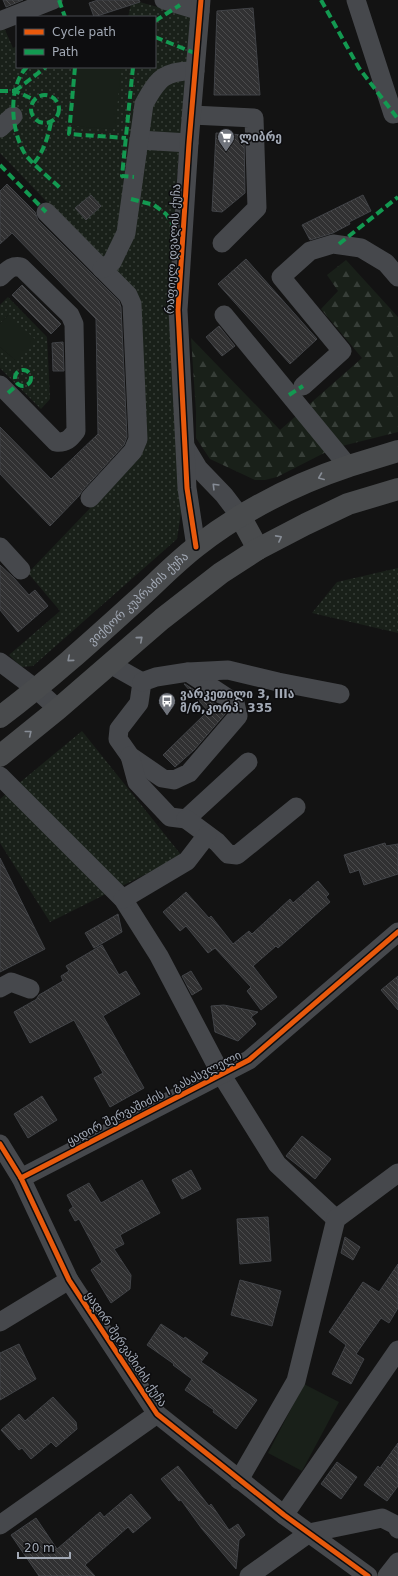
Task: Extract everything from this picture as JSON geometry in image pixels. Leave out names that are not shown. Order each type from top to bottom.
[{"type":"main road","name":"ვიქტორ კუპრაძის ქუჩა","points":[[0,717],[36,689],[196,547],[240,516],[288,491],[348,466],[398,451]]},
{"type":"main road","points":[[0,756],[58,709],[162,619],[221,573],[258,549],[348,504],[398,489]]},
{"type":"main road","points":[[240,516],[258,549]]},
{"type":"street","points":[[0,21],[53,0]]},
{"type":"street","points":[[164,0],[201,6]]},
{"type":"street","points":[[356,0],[393,114],[398,113]]},
{"type":"street","name":"რაფიელ დვალის ქუჩა","points":[[196,547],[188,488],[178,310],[189,143],[201,6]]},
{"type":"street","points":[[102,269],[112,262],[126,233],[144,104],[154,85],[164,77],[179,71],[195,71]]},
{"type":"street","points":[[192,115],[254,118],[258,208],[222,243]]},
{"type":"street","points":[[139,140],[189,143]]},
{"type":"street","points":[[46,212],[128,295],[132,304],[138,439],[132,451],[90,498]]},
{"type":"street","points":[[303,386],[342,351],[282,276],[310,251],[333,244],[361,248],[386,263],[398,277]]},
{"type":"street","points":[[0,277],[9,268],[15,266],[21,267],[70,315],[74,324],[76,431],[69,440],[62,443],[56,442],[0,385]]},
{"type":"street","points":[[224,315],[348,466]]},
{"type":"street","name":"რაფიელ დვალის ქუჩა","points":[[186,446],[198,468],[224,495],[240,516]]},
{"type":"street","points":[[0,547],[21,570]]},
{"type":"street","points":[[110,664],[142,682],[156,677],[188,672],[228,670],[278,682],[340,694]]},
{"type":"street","points":[[4,670],[36,689],[58,709]]},
{"type":"street","points":[[130,756],[162,778],[174,780],[189,773],[238,716],[235,703],[188,672]]},
{"type":"street","points":[[142,682],[139,703],[119,729],[118,739],[130,756],[137,782],[170,817],[186,819],[217,842],[228,854],[232,856],[238,855],[296,807]]},
{"type":"street","points":[[186,819],[248,762]]},
{"type":"street","points":[[0,776],[123,899],[159,956],[221,1074],[277,1164],[336,1219]]},
{"type":"street","points":[[123,899],[187,861],[207,835]]},
{"type":"street","name":"ყადირ შერვაშიძის I გასასვლელი","points":[[21,1178],[250,1060],[398,932]]},
{"type":"street","points":[[0,988],[11,982],[30,989]]},
{"type":"street","name":"ყადირ შერვაშიძის ქუჩა","points":[[0,1144],[21,1178],[69,1280],[157,1414],[238,1480],[368,1576]]},
{"type":"street","points":[[238,1480],[296,1381],[336,1219],[398,1173]]},
{"type":"street","points":[[0,1322],[69,1280]]},
{"type":"street","points":[[284,1515],[398,1350]]},
{"type":"street","points":[[0,1525],[157,1414]]},
{"type":"street","points":[[249,1576],[309,1533],[382,1518],[396,1525],[398,1530]]},
{"type":"street","points":[[387,1576],[398,1562]]},
{"type":"green space","points":[[132,0],[191,16],[177,177],[171,299],[181,513],[177,539],[33,666],[21,667],[9,655],[60,611],[28,573],[139,457],[136,295],[0,153],[0,26],[2,23],[13,48],[16,46],[16,68],[156,68],[156,16],[128,16]]},
{"type":"green space","points":[[77,68],[121,68],[115,129],[72,126]]},
{"type":"green space","points":[[346,260],[398,317],[398,432],[334,448],[277,477],[265,480],[255,480],[210,459],[196,438],[196,412],[191,338],[280,430],[362,358],[321,309],[338,291],[327,275]]},
{"type":"green space","points":[[8,297],[47,337],[50,399],[41,409],[0,368],[0,347],[15,360],[8,315],[0,324],[0,305]]},
{"type":"green space","points":[[8,315],[35,339],[15,360],[0,347],[0,324]]},
{"type":"green space","points":[[398,568],[398,633],[312,613],[337,582]]},
{"type":"green space","points":[[82,731],[182,856],[50,922],[0,843],[0,799]]},
{"type":"green space","points":[[304,1384],[339,1402],[302,1471],[268,1453]]},
{"type":"building","points":[[3,0],[23,0],[6,7]]},
{"type":"building","points":[[98,0],[139,0],[140,2],[97,16],[94,16],[89,3]]},
{"type":"building","points":[[253,8],[260,95],[214,95],[217,11]]},
{"type":"building","points":[[216,133],[244,135],[245,193],[222,212],[212,211]]},
{"type":"building","points":[[7,184],[35,212],[38,220],[119,301],[121,307],[127,437],[124,445],[50,526],[0,474],[0,427],[51,479],[98,434],[96,319],[12,233],[0,244],[0,191]]},
{"type":"building","points":[[91,195],[101,206],[86,220],[75,208]]},
{"type":"building","points":[[363,195],[371,211],[349,222],[350,224],[333,233],[310,240],[302,225]]},
{"type":"building","points":[[246,259],[317,339],[290,364],[218,284]]},
{"type":"building","points":[[22,285],[61,324],[51,334],[12,295]]},
{"type":"building","points":[[219,326],[235,346],[222,356],[206,337]]},
{"type":"building","points":[[63,342],[64,371],[53,371],[52,343]]},
{"type":"building","points":[[0,565],[29,595],[35,590],[48,606],[18,632],[0,610]]},
{"type":"building","points":[[184,684],[225,710],[226,713],[194,750],[175,767],[163,755],[208,711]]},
{"type":"building","points":[[385,843],[386,846],[398,844],[398,874],[364,885],[359,870],[350,873],[344,855]]},
{"type":"building","points":[[0,858],[45,949],[0,972]]},
{"type":"building","points":[[318,881],[329,894],[326,897],[330,902],[278,948],[276,946],[253,966],[277,997],[261,1010],[247,991],[251,987],[215,948],[208,953],[186,926],[180,931],[163,912],[186,892],[209,918],[211,916],[233,944],[249,931],[252,934],[290,899],[293,903]]},
{"type":"building","points":[[118,914],[122,932],[94,948],[85,933]]},
{"type":"building","points":[[102,945],[119,975],[126,971],[140,994],[103,1016],[144,1088],[110,1107],[94,1078],[103,1073],[74,1020],[30,1043],[14,1012],[37,999],[39,995],[63,981],[61,976],[69,971],[66,966]]},
{"type":"building","points":[[191,971],[202,989],[192,995],[182,976]]},
{"type":"building","points":[[398,976],[398,1010],[381,990]]},
{"type":"building","points":[[224,1005],[258,1012],[251,1017],[256,1024],[238,1041],[215,1032],[211,1006]]},
{"type":"building","points":[[42,1096],[57,1120],[28,1138],[14,1114]]},
{"type":"building","points":[[302,1136],[331,1159],[315,1179],[286,1156]]},
{"type":"building","points":[[191,1170],[201,1189],[182,1199],[172,1180]]},
{"type":"building","points":[[142,1180],[160,1213],[120,1235],[124,1244],[114,1249],[131,1275],[130,1289],[111,1303],[91,1270],[102,1262],[79,1219],[75,1221],[69,1210],[73,1207],[67,1195],[89,1183],[101,1203]]},
{"type":"building","points":[[268,1217],[271,1261],[240,1264],[237,1219]]},
{"type":"building","points":[[345,1237],[360,1247],[353,1260],[341,1253]]},
{"type":"building","points":[[398,1264],[398,1308],[389,1323],[381,1318],[356,1354],[364,1359],[351,1384],[332,1374],[346,1345],[329,1332],[363,1282],[379,1292]]},
{"type":"building","points":[[240,1280],[281,1291],[272,1326],[231,1315]]},
{"type":"building","points":[[161,1324],[184,1339],[185,1337],[208,1353],[201,1362],[257,1400],[236,1429],[213,1412],[214,1410],[185,1390],[192,1379],[147,1345]]},
{"type":"building","points":[[19,1344],[36,1379],[0,1400],[0,1353]]},
{"type":"building","points":[[53,1397],[76,1422],[77,1429],[56,1447],[51,1442],[31,1459],[22,1448],[19,1450],[1,1430],[19,1414],[25,1421]]},
{"type":"building","points":[[398,1443],[398,1486],[387,1501],[364,1485],[378,1466],[380,1468]]},
{"type":"building","points":[[337,1462],[357,1477],[341,1499],[321,1484]]},
{"type":"building","points":[[178,1466],[209,1506],[211,1504],[229,1530],[238,1524],[245,1535],[239,1540],[236,1569],[202,1529],[181,1500],[179,1501],[161,1479]]},
{"type":"building","points":[[131,1494],[151,1518],[133,1533],[128,1527],[85,1565],[95,1576],[39,1576],[11,1535],[36,1518],[57,1549],[100,1512],[104,1517]]},
{"type":"marked path","points":[[59,0],[65,16]]},
{"type":"marked path","points":[[321,0],[359,68],[398,119]]},
{"type":"marked path","points":[[156,20],[180,5]]},
{"type":"marked path","points":[[156,37],[197,54]]},
{"type":"marked path","points":[[26,68],[16,86],[14,97],[14,122],[17,134],[20,144],[28,158],[60,188]]},
{"type":"marked path","points":[[15,91],[45,68]]},
{"type":"marked path","points":[[75,68],[69,134],[126,138]]},
{"type":"marked path","points":[[133,68],[122,176],[134,177]]},
{"type":"marked path","points":[[0,91],[15,91],[35,100]]},
{"type":"marked path","points":[[45,95],[55,99],[59,109],[55,119],[45,123],[35,119],[31,109],[35,99],[45,95]]},
{"type":"marked path","points":[[34,163],[45,144],[51,122]]},
{"type":"marked path","points":[[0,165],[46,212]]},
{"type":"marked path","points":[[339,244],[398,197]]},
{"type":"marked path","points":[[131,199],[154,205],[166,214],[182,238]]},
{"type":"marked path","points":[[20,370],[26,370],[31,375],[31,378],[29,384],[26,386],[20,386],[15,381],[15,375],[20,370]]},
{"type":"marked path","points":[[8,393],[18,384]]},
{"type":"marked path","points":[[289,395],[303,386]]},
{"type":"cycle path","points":[[196,547],[187,488],[178,310],[189,143],[201,0]]},
{"type":"cycle path","points":[[21,1178],[249,1060],[398,932]]},
{"type":"cycle path","points":[[0,1144],[21,1178],[69,1280],[157,1414],[284,1515],[368,1576]]},
{"type":"place","name":"ლიბრე","points":[[226,152]]},
{"type":"place","name":"ვარკეთილი 3, IIIა მ/რ,კორპ. 335","points":[[167,716]]}]
